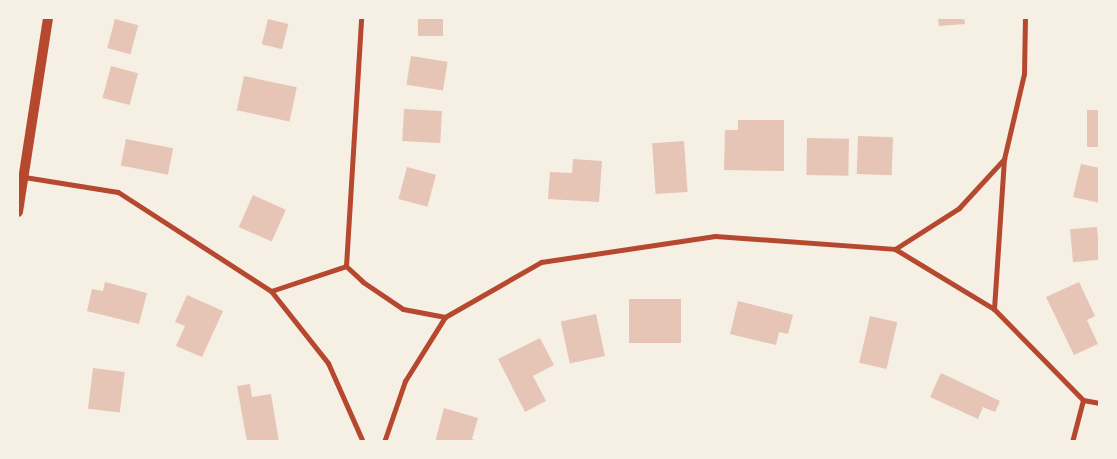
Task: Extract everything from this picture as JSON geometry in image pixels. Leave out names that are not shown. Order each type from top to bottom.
[{"type":"main road","points":[[18,212],[20,176],[48,18]]},
{"type":"street","points":[[360,18],[346,266],[362,282],[403,309],[445,317]]},
{"type":"street","points":[[994,309],[1004,159],[1024,74],[1025,18]]},
{"type":"street","points":[[895,249],[959,208],[1004,159]]},
{"type":"street","points":[[20,176],[118,192],[271,291],[328,363],[363,442]]},
{"type":"street","points":[[384,442],[405,381],[445,317],[541,262],[715,236],[895,249],[994,309],[1083,400],[1100,403]]},
{"type":"street","points":[[271,291],[346,266]]},
{"type":"street","points":[[1072,442],[1083,400]]},
{"type":"building","points":[[418,18],[443,18],[443,36],[418,36]]},
{"type":"building","points":[[938,18],[964,18],[965,24],[939,26]]},
{"type":"building","points":[[115,19],[138,25],[130,54],[107,48]]},
{"type":"building","points":[[268,19],[288,24],[282,49],[262,44]]},
{"type":"building","points":[[411,56],[448,62],[443,90],[406,85]]},
{"type":"building","points":[[111,66],[138,73],[130,105],[102,98]]},
{"type":"building","points":[[244,76],[297,87],[290,121],[237,110]]},
{"type":"building","points":[[404,109],[442,111],[440,143],[402,141]]},
{"type":"building","points":[[1087,110],[1100,110],[1100,147],[1087,147]]},
{"type":"building","points":[[738,120],[784,120],[784,171],[724,170],[725,130],[738,130]]},
{"type":"building","points":[[858,136],[893,137],[892,175],[857,174]]},
{"type":"building","points":[[807,138],[849,139],[848,176],[806,175]]},
{"type":"building","points":[[126,139],[173,148],[168,175],[121,166]]},
{"type":"building","points":[[684,141],[688,192],[656,194],[652,143]]},
{"type":"building","points":[[573,159],[602,161],[599,202],[548,199],[550,172],[572,173]]},
{"type":"building","points":[[1081,164],[1100,168],[1100,203],[1073,197]]},
{"type":"building","points":[[407,167],[436,175],[427,207],[398,199]]},
{"type":"building","points":[[253,195],[286,210],[272,242],[239,227]]},
{"type":"building","points":[[1097,227],[1100,260],[1073,262],[1070,229]]},
{"type":"building","points":[[105,282],[147,293],[139,324],[87,311],[92,289],[103,291]]},
{"type":"building","points":[[1079,282],[1095,316],[1087,320],[1098,344],[1074,355],[1046,297]]},
{"type":"building","points":[[187,295],[223,311],[202,357],[176,346],[185,326],[175,322]]},
{"type":"building","points":[[629,299],[681,299],[681,343],[629,343]]},
{"type":"building","points":[[738,301],[793,315],[788,334],[779,332],[776,345],[730,334]]},
{"type":"building","points":[[596,314],[605,356],[570,364],[561,321]]},
{"type":"building","points":[[870,316],[897,322],[886,369],[859,363]]},
{"type":"building","points":[[540,338],[554,365],[533,376],[546,401],[525,412],[498,359]]},
{"type":"building","points":[[93,368],[125,372],[120,413],[88,409]]},
{"type":"building","points":[[941,373],[1000,401],[995,412],[983,407],[978,419],[930,397]]},
{"type":"building","points":[[250,384],[252,397],[271,394],[279,442],[247,442],[237,386]]},
{"type":"building","points":[[444,408],[478,418],[472,439],[480,442],[435,442]]}]
